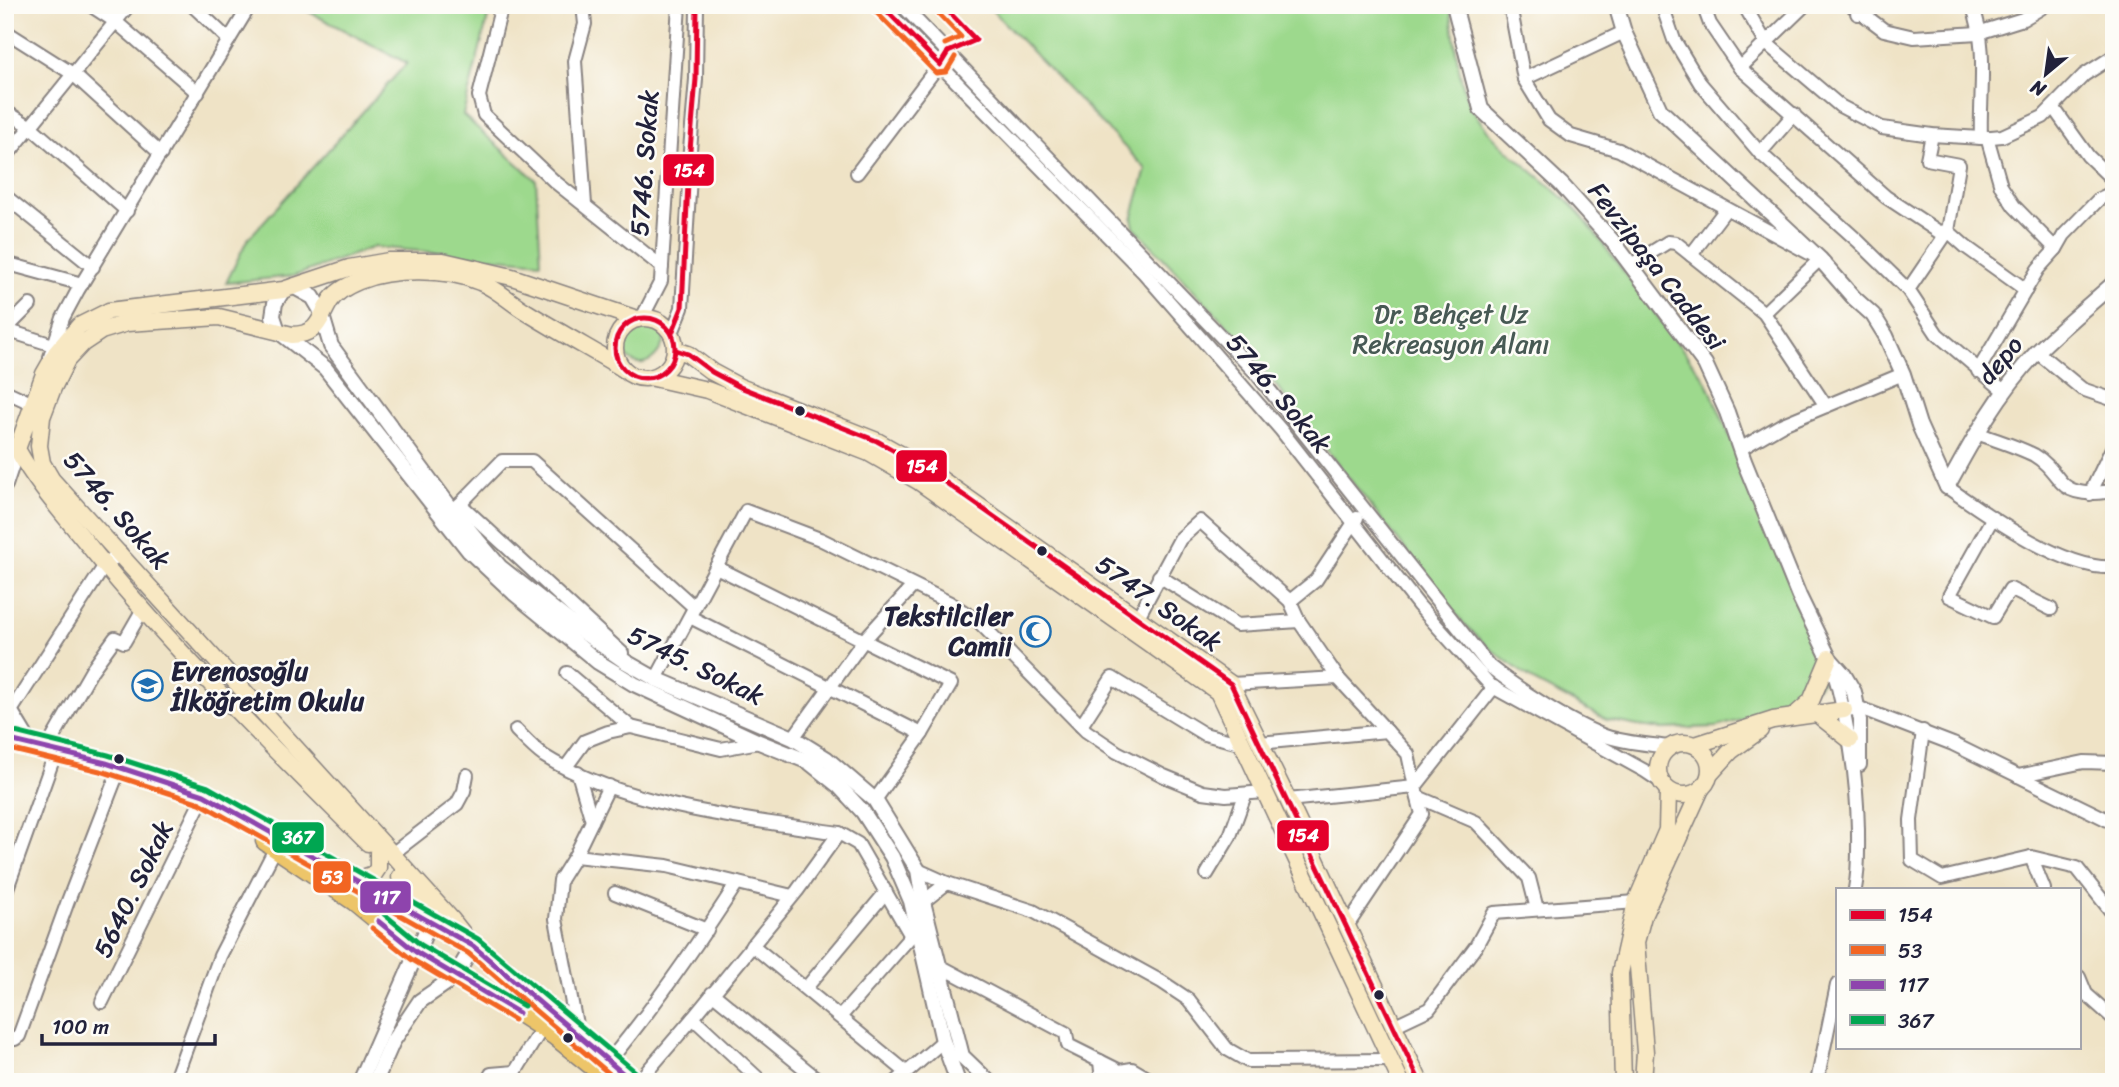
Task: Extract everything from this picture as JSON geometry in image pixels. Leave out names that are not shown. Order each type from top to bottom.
[{"type":"main road","points":[[11,446],[56,353],[79,326],[109,311],[288,288],[349,268],[389,261],[443,261],[512,277],[639,319],[657,320],[671,333],[676,350],[669,367],[654,378],[637,378],[480,282],[436,272],[389,272],[359,281],[339,291],[329,302],[322,320]]},
{"type":"main road","name":"5746. Sokak","points":[[322,320],[302,335],[219,317],[127,323],[101,331],[83,342],[66,360],[52,388],[42,417],[39,446],[42,463],[52,480],[121,553],[385,853],[473,946]]},
{"type":"main road","name":"5746. Sokak","points":[[622,368],[617,360],[616,340],[628,323],[639,319]]},
{"type":"main road","name":"5747. Sokak","points":[[676,350],[688,354],[712,372],[740,387],[877,441],[925,468],[1231,684],[1420,1082]]},
{"type":"main road","name":"5747. Sokak","points":[[654,378],[707,390],[869,453],[918,481],[1219,692],[1401,1082]]},
{"type":"main road","name":"5746. Sokak","points":[[11,446],[143,609],[246,721],[385,853],[430,922]]},
{"type":"main road","points":[[1793,717],[1811,701],[1829,658]]},
{"type":"main road","points":[[1695,745],[1773,720],[1851,708]]},
{"type":"main road","points":[[1817,714],[1850,740]]},
{"type":"main road","points":[[1643,1082],[1645,1052],[1636,942],[1643,916],[1701,789],[1710,775],[1731,751],[1773,720]]},
{"type":"main road","points":[[5,739],[163,779],[204,795],[473,946],[635,1082]]},
{"type":"main road","points":[[1623,1082],[1620,973],[1636,902],[1667,830],[1664,786],[1657,774],[1659,758],[1669,747],[1686,743],[1695,745],[1708,757],[1710,775]]},
{"type":"main road","points":[[1664,786],[1685,796],[1701,789]]},
{"type":"main road","points":[[204,795],[275,849],[354,901],[416,952],[454,977],[492,995],[542,1028],[612,1082]]},
{"type":"main road","points":[[349,878],[374,874],[385,853]]},
{"type":"street","points":[[90,5],[116,22],[198,93]]},
{"type":"street","points":[[5,158],[129,5]]},
{"type":"street","points":[[192,5],[229,40]]},
{"type":"street","points":[[44,374],[63,318],[250,5]]},
{"type":"street","points":[[502,5],[479,96],[484,115],[554,181],[662,267]]},
{"type":"street","points":[[583,5],[585,24],[575,61],[585,205]]},
{"type":"street","name":"5746. Sokak","points":[[639,319],[661,281],[679,5]]},
{"type":"street","name":"5746. Sokak","points":[[671,333],[682,308],[696,79],[697,5]]},
{"type":"street","name":"5746. Sokak","points":[[881,5],[1144,273],[1281,430],[1419,606],[1494,687],[1645,771],[1664,786]]},
{"type":"street","name":"5746. Sokak","points":[[902,5],[1256,373],[1489,666],[1507,680],[1604,736],[1669,747]]},
{"type":"street","name":"Fevzipaşa Caddesi","points":[[1454,5],[1481,109],[1561,184],[1615,244],[1705,364],[1727,412],[1799,596],[1829,658],[1854,692],[1851,708]]},
{"type":"street","points":[[1616,5],[1624,32],[1660,110],[1820,259],[1854,298],[1873,315],[1903,374],[1919,425],[1947,487],[1992,519],[2071,561],[2101,568],[2114,567]]},
{"type":"street","points":[[1662,5],[1674,40],[1700,83],[1760,153],[1908,290],[1937,334],[2004,391]]},
{"type":"street","points":[[1703,5],[1710,24],[1740,68],[1886,197],[1939,232],[1948,231]]},
{"type":"street","points":[[1744,5],[1766,43],[1840,106],[1882,128],[1932,135],[1984,138],[2002,136],[2043,117],[2084,75],[2114,56]]},
{"type":"street","points":[[1740,68],[1805,5]]},
{"type":"street","points":[[1972,5],[1978,33],[1983,85],[1980,115],[1984,138],[2001,186],[2014,206],[2056,249]]},
{"type":"street","points":[[1857,8],[1884,30],[1914,37],[1978,33],[2023,19],[2046,5]]},
{"type":"street","points":[[1514,6],[1524,79],[1549,120],[1571,136],[1619,150],[1820,259]]},
{"type":"street","points":[[5,31],[74,74],[161,154]]},
{"type":"street","points":[[1524,79],[1624,32]]},
{"type":"street","points":[[857,173],[948,52]]},
{"type":"street","points":[[2053,107],[2088,156],[2114,181]]},
{"type":"street","points":[[5,111],[31,127],[127,211]]},
{"type":"street","points":[[1760,153],[1794,114]]},
{"type":"street","points":[[1908,290],[1948,231],[1959,165],[1927,159],[1932,135]]},
{"type":"street","points":[[1978,371],[2038,269],[2056,249],[2064,234],[2099,199],[2114,191]]},
{"type":"street","points":[[5,196],[93,267]]},
{"type":"street","points":[[1691,255],[1726,209]]},
{"type":"street","points":[[1948,231],[1959,243],[2026,290]]},
{"type":"street","points":[[1631,265],[1671,241],[1691,255],[1764,313],[1826,407]]},
{"type":"street","points":[[1764,313],[1820,259]]},
{"type":"street","points":[[5,263],[82,284]]},
{"type":"street","name":"depo","points":[[1947,487],[2004,391],[2037,352],[2114,283]]},
{"type":"street","points":[[278,331],[273,316],[275,303],[288,288]]},
{"type":"street","name":"5745. Sokak","points":[[288,288],[313,297],[320,309],[331,346],[500,567],[576,627],[626,662],[656,679],[793,738],[844,772],[875,800],[918,870],[923,902],[961,1056],[989,1082]]},
{"type":"street","points":[[30,305],[6,330],[53,345]]},
{"type":"street","name":"5745. Sokak","points":[[278,331],[325,368],[469,551],[514,593],[598,662],[634,684],[758,742],[809,762],[839,786],[863,812],[892,857],[905,886],[914,936],[943,1041],[958,1082]]},
{"type":"street","points":[[2037,352],[2082,389],[2114,400]]},
{"type":"street","points":[[1740,449],[1783,424],[1903,374]]},
{"type":"street","points":[[5,391],[33,404]]},
{"type":"street","points":[[1977,433],[2034,455],[2049,465],[2064,485],[2090,494],[2114,491]]},
{"type":"street","points":[[2090,494],[2114,444]]},
{"type":"street","points":[[5,485],[11,446]]},
{"type":"street","points":[[456,507],[502,461],[532,461],[692,612],[922,734]]},
{"type":"street","points":[[1290,601],[1316,580],[1353,522],[1366,510]]},
{"type":"street","points":[[656,679],[746,511],[820,539],[978,621],[1081,726],[1117,752],[1203,792],[1226,795],[1265,792]]},
{"type":"street","points":[[1992,519],[1949,596],[1993,617],[2010,589],[2051,610]]},
{"type":"street","points":[[1138,618],[1180,538],[1200,521],[1290,601],[1338,678],[1408,754],[1422,814],[1347,926]]},
{"type":"street","points":[[45,748],[8,707],[105,565],[121,553]]},
{"type":"street","points":[[716,567],[951,684],[922,734],[875,800]]},
{"type":"street","points":[[1159,576],[1237,625],[1300,621]]},
{"type":"street","points":[[793,738],[864,640],[914,586]]},
{"type":"street","points":[[5,894],[45,748],[92,670],[115,638],[124,642],[143,609]]},
{"type":"street","points":[[567,673],[631,727]]},
{"type":"street","points":[[1081,726],[1112,678],[1204,734],[1243,744]]},
{"type":"street","points":[[1231,684],[1338,678]]},
{"type":"street","points":[[1416,792],[1494,687]]},
{"type":"street","points":[[1851,708],[1923,731],[2114,823]]},
{"type":"street","points":[[1851,708],[1850,740],[1857,786]]},
{"type":"street","points":[[1851,708],[1860,720],[1857,786],[1858,871],[1855,888]]},
{"type":"street","points":[[592,821],[572,770],[585,741],[631,727],[722,749],[758,742]]},
{"type":"street","points":[[516,730],[541,754],[609,786],[671,804],[839,833],[858,844],[914,936],[840,1017]]},
{"type":"street","points":[[1260,743],[1387,731]]},
{"type":"street","points":[[1923,731],[1911,820],[1912,860],[1942,878],[2031,857],[2077,868],[2114,915]]},
{"type":"street","points":[[2018,776],[2084,762],[2114,762]]},
{"type":"street","points":[[5,1040],[15,1040],[19,1036],[120,767]]},
{"type":"street","points":[[385,853],[457,804],[464,791],[467,775]]},
{"type":"street","points":[[578,1035],[556,919],[559,880],[575,856],[609,786]]},
{"type":"street","points":[[1288,800],[1416,792],[1476,822],[1529,878],[1537,909]]},
{"type":"street","name":"5640. Sokak","points":[[102,1002],[204,795]]},
{"type":"street","points":[[1207,874],[1230,836],[1245,795]]},
{"type":"street","points":[[635,1082],[693,1018],[792,896],[839,833]]},
{"type":"street","points":[[174,1082],[220,956],[275,849]]},
{"type":"street","points":[[575,856],[667,866],[792,896]]},
{"type":"street","points":[[2031,857],[2044,888]]},
{"type":"street","points":[[918,870],[947,883],[1033,911],[1161,982],[1189,1000],[1227,1049],[1248,1060],[1391,1060]]},
{"type":"street","points":[[609,1061],[635,1031],[737,883]]},
{"type":"street","points":[[923,902],[947,883]]},
{"type":"street","points":[[806,988],[886,892]]},
{"type":"street","points":[[615,893],[707,930]]},
{"type":"street","points":[[1393,1026],[1429,1009],[1476,946],[1494,913],[1636,902]]},
{"type":"street","points":[[360,1082],[430,922]]},
{"type":"street","points":[[752,945],[840,1017],[901,1077],[943,1041]]},
{"type":"street","points":[[375,1082],[393,1041],[420,1000],[454,977],[473,946]]},
{"type":"street","points":[[940,966],[1066,1033],[1068,1045],[1120,1071],[1132,1069],[1154,1082]]},
{"type":"street","points":[[2080,979],[2086,994],[2114,1019]]},
{"type":"street","points":[[1817,1082],[1836,990]]},
{"type":"street","points":[[712,993],[821,1082]]},
{"type":"street","points":[[693,1018],[762,1082]]},
{"type":"street","points":[[487,1082],[491,1074],[512,1077],[542,1028]]},
{"type":"street","points":[[1100,1061],[1102,1082]]},
{"type":"green space","points":[[296,5],[491,5],[463,115],[536,180],[541,262],[374,247],[294,276],[226,283],[247,240],[407,63]]},
{"type":"green space","name":"Dr. Behçet Uz Rekreasyon Alanı","points":[[987,5],[1450,5],[1463,87],[1473,110],[1496,139],[1581,215],[1707,382],[1816,640],[1827,676],[1795,710],[1767,713],[1716,727],[1662,729],[1607,720],[1535,682],[1488,647],[1464,624],[1237,336],[1134,227],[1132,219],[1146,169]]},
{"type":"green space","points":[[644,326],[658,329],[664,341],[656,355],[646,362],[637,363],[629,359],[624,351],[624,343],[630,334]]},
{"type":"transit line","name":"154","points":[[672,333],[682,308],[696,79],[697,5]]},
{"type":"transit line","name":"154","points":[[881,5],[940,65],[948,52]]},
{"type":"transit line","name":"154","points":[[942,5],[976,40],[948,52]]},
{"type":"transit line","name":"53","points":[[875,11],[936,73],[946,72],[955,57]]},
{"type":"transit line","name":"53","points":[[936,11],[961,37],[945,44]]},
{"type":"transit line","name":"154","points":[[639,318],[651,318],[670,331],[675,348],[673,360],[662,373],[651,378],[639,378],[620,365],[615,354],[615,342],[628,323],[639,318]]},
{"type":"transit line","name":"154","points":[[676,350],[688,354],[712,372],[740,387],[877,441],[925,468],[1231,684],[1420,1082]]},
{"type":"transit line","name":"367","points":[[7,730],[108,755],[208,787],[478,939],[639,1075]]},
{"type":"transit line","name":"117","points":[[5,739],[106,763],[204,795],[473,946],[633,1082]]},
{"type":"transit line","name":"53","points":[[5,748],[104,772],[200,803],[468,953],[619,1082]]},
{"type":"transit line","name":"367","points":[[384,914],[421,945],[524,1006]]},
{"type":"transit line","name":"117","points":[[378,921],[416,952],[519,1013]]},
{"type":"transit line","name":"53","points":[[372,928],[411,959],[514,1020]]},
{"type":"place","name":"Tekstilciler Camii","points":[[1035,631]]},
{"type":"place","name":"Evrenosoğlu İlköğretim Okulu","points":[[148,686]]}]
